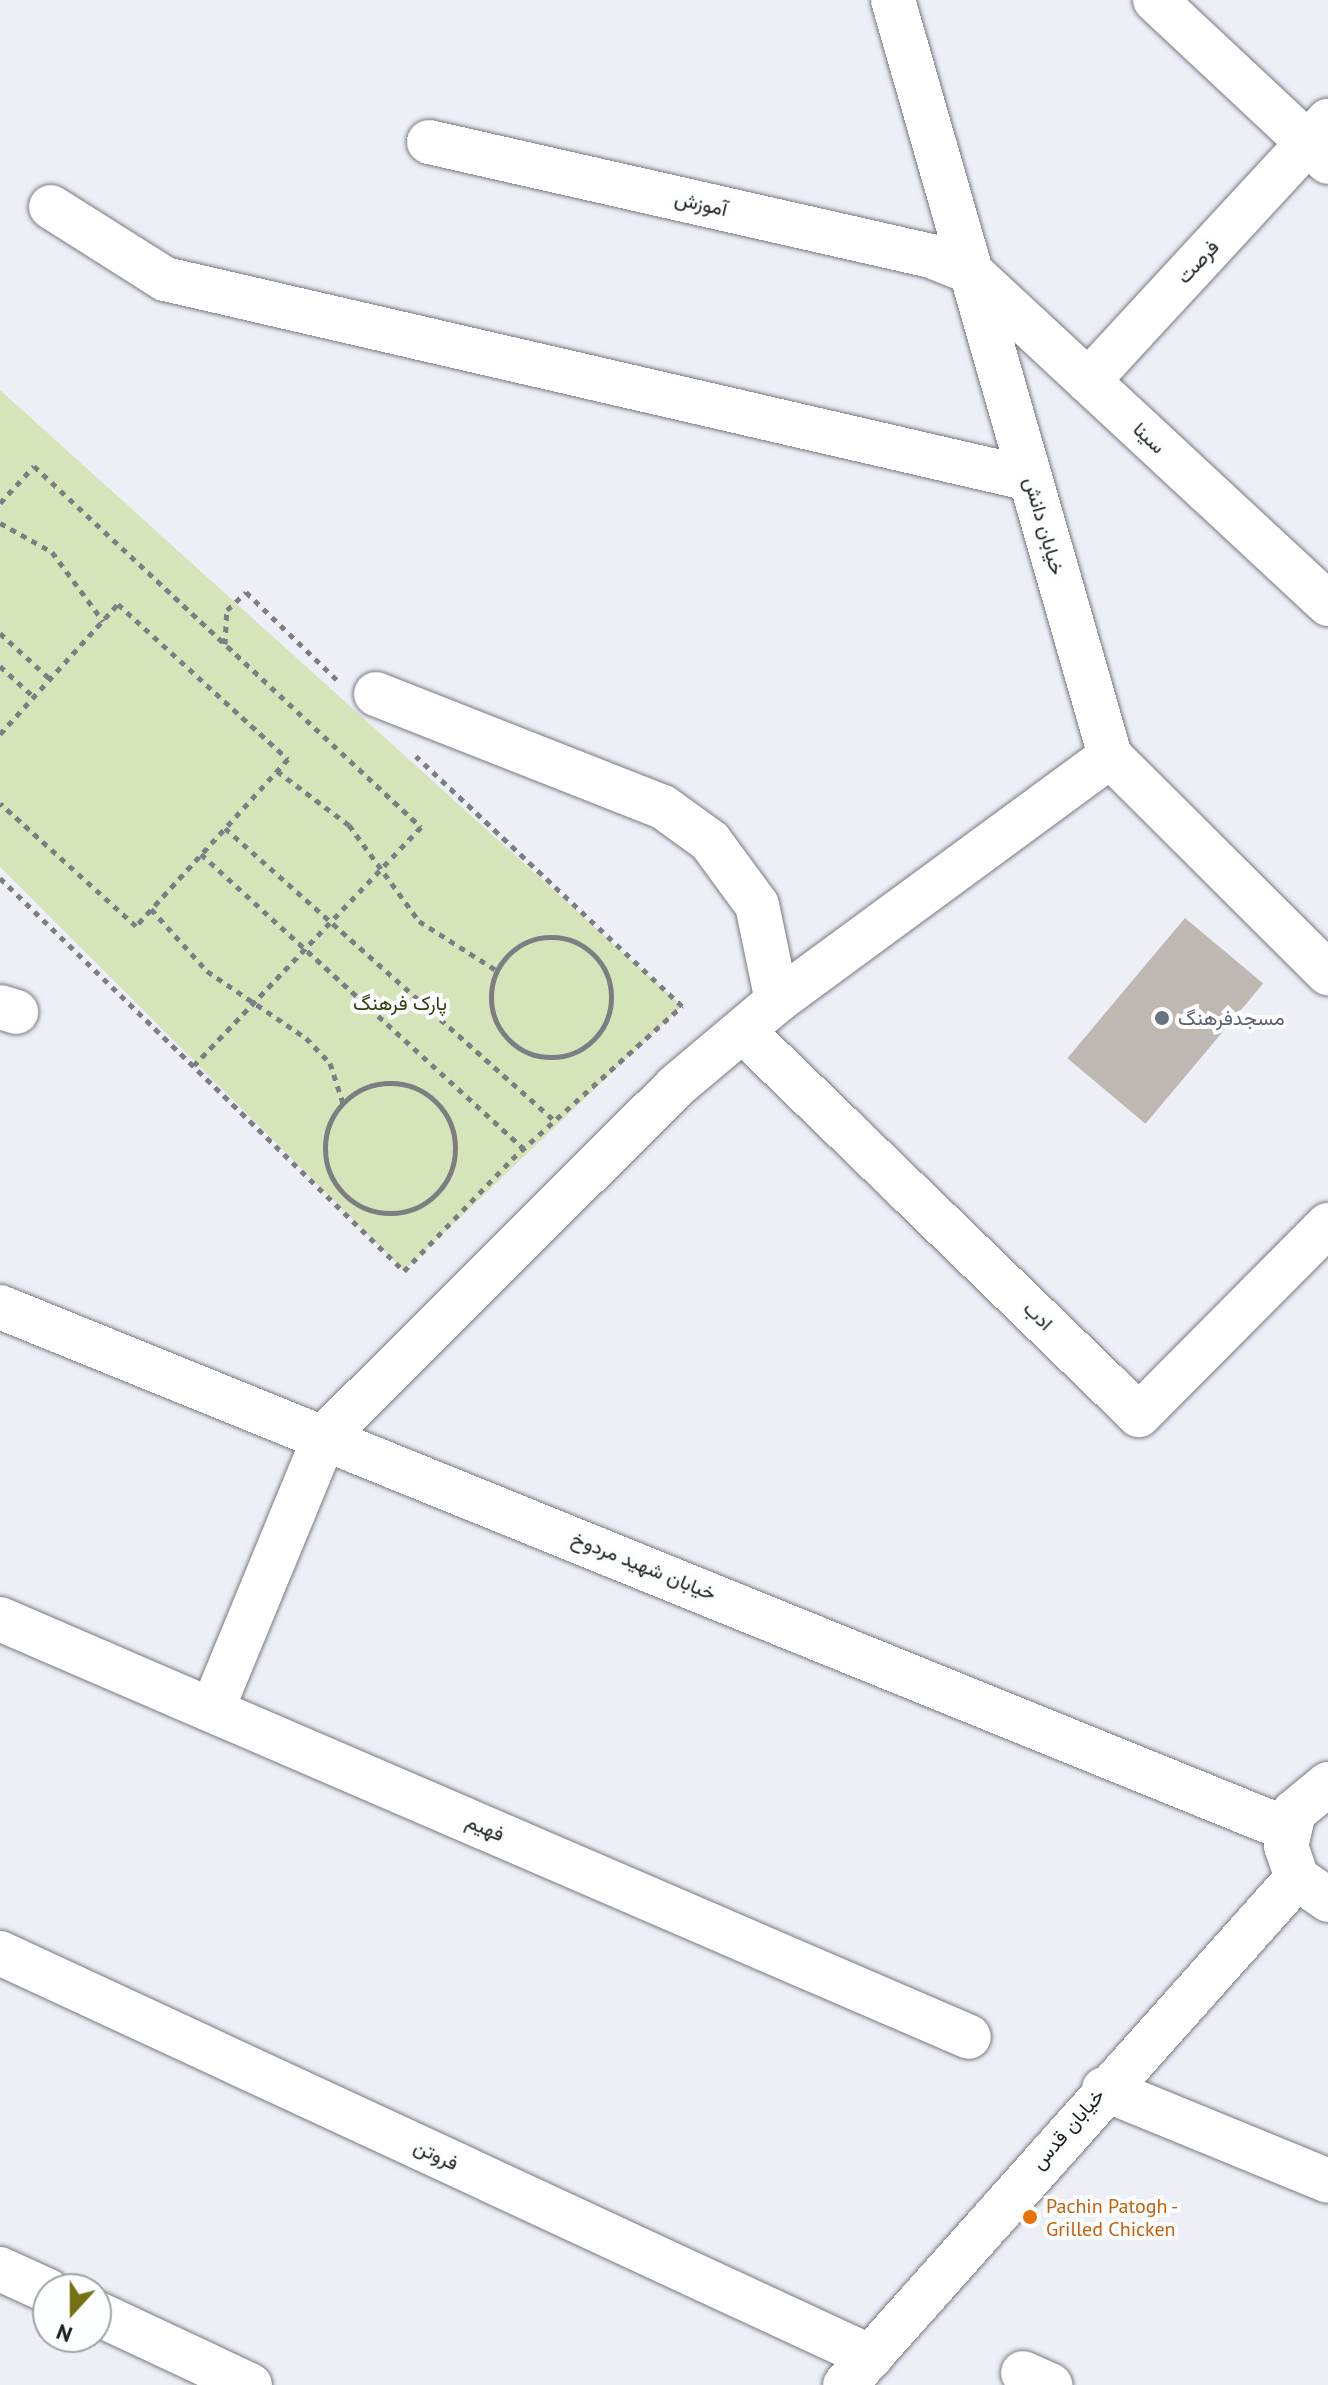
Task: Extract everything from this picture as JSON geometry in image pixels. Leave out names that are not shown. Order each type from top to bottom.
[{"type":"street","name":"خیابان دانش","points":[[893,0],[1110,756],[1328,973]]},
{"type":"street","points":[[1155,0],[1321,142]]},
{"type":"street","name":"آموزش","points":[[429,142],[931,256],[971,272]]},
{"type":"street","name":"فرصت","points":[[1088,381],[1321,142]]},
{"type":"street","points":[[51,207],[165,279],[1030,479]]},
{"type":"street","name":"سینا","points":[[971,272],[1328,604]]},
{"type":"street","points":[[362,692],[663,807],[710,841],[757,905],[777,1001]]},
{"type":"street","points":[[212,1710],[325,1436],[675,1087],[744,1032],[777,1001],[1110,756]]},
{"type":"street","name":"ادب","points":[[744,1032],[1139,1415],[1328,1225]]},
{"type":"street","name":"خیابان شهید مردوخ","points":[[0,1307],[325,1436],[1287,1829]]},
{"type":"street","name":"فهیم","points":[[0,1619],[969,2037]]},
{"type":"street","points":[[1312,1889],[1287,1829],[1306,1797],[1328,1784]]},
{"type":"street","name":"خیابان قدس","points":[[861,2376],[1104,2089],[1312,1889]]},
{"type":"street","name":"فروتن","points":[[0,1953],[861,2376]]},
{"type":"street","points":[[1104,2089],[1328,2181]]},
{"type":"street","points":[[0,2269],[32,2284]]},
{"type":"street","points":[[112,2320],[250,2385]]},
{"type":"path","points":[[0,503],[34,466],[421,827],[194,1065]]},
{"type":"path","points":[[0,523],[52,552],[103,621]]},
{"type":"path","points":[[225,644],[227,610],[246,592],[362,692]]},
{"type":"path","points":[[0,734],[118,604],[288,759],[136,926],[0,803]]},
{"type":"path","points":[[0,633],[50,679]]},
{"type":"path","points":[[0,666],[34,697]]},
{"type":"path","points":[[0,878],[404,1271],[524,1149],[682,1006],[405,745]]},
{"type":"path","points":[[277,771],[349,825],[378,873],[439,937],[496,970]]},
{"type":"path","points":[[225,828],[328,926],[555,1121]]},
{"type":"path","points":[[201,854],[308,948],[524,1149]]},
{"type":"path","points":[[151,909],[207,971],[256,1002],[330,1063],[343,1103],[325,1142],[327,1164],[350,1201],[391,1214],[412,1210],[444,1185],[453,1167],[451,1125],[425,1093],[382,1084],[343,1103]]},
{"type":"path","points":[[567,939],[601,963],[612,999],[608,1018],[585,1047],[558,1057],[530,1054],[500,1031],[492,1012],[496,970],[525,942],[567,939]]},
{"type":"green space","name":"پارک فرهنگ","points":[[0,390],[682,1006],[404,1271],[0,867]]},
{"type":"building","name":"مسجدفرهنگ","points":[[1185,918],[1263,984],[1146,1124],[1067,1058]]},
{"type":"place","name":"مسجدفرهنگ","points":[[1162,1018]]},
{"type":"place","name":"Pachin Patogh - Grilled Chicken","points":[[1030,2217]]}]
